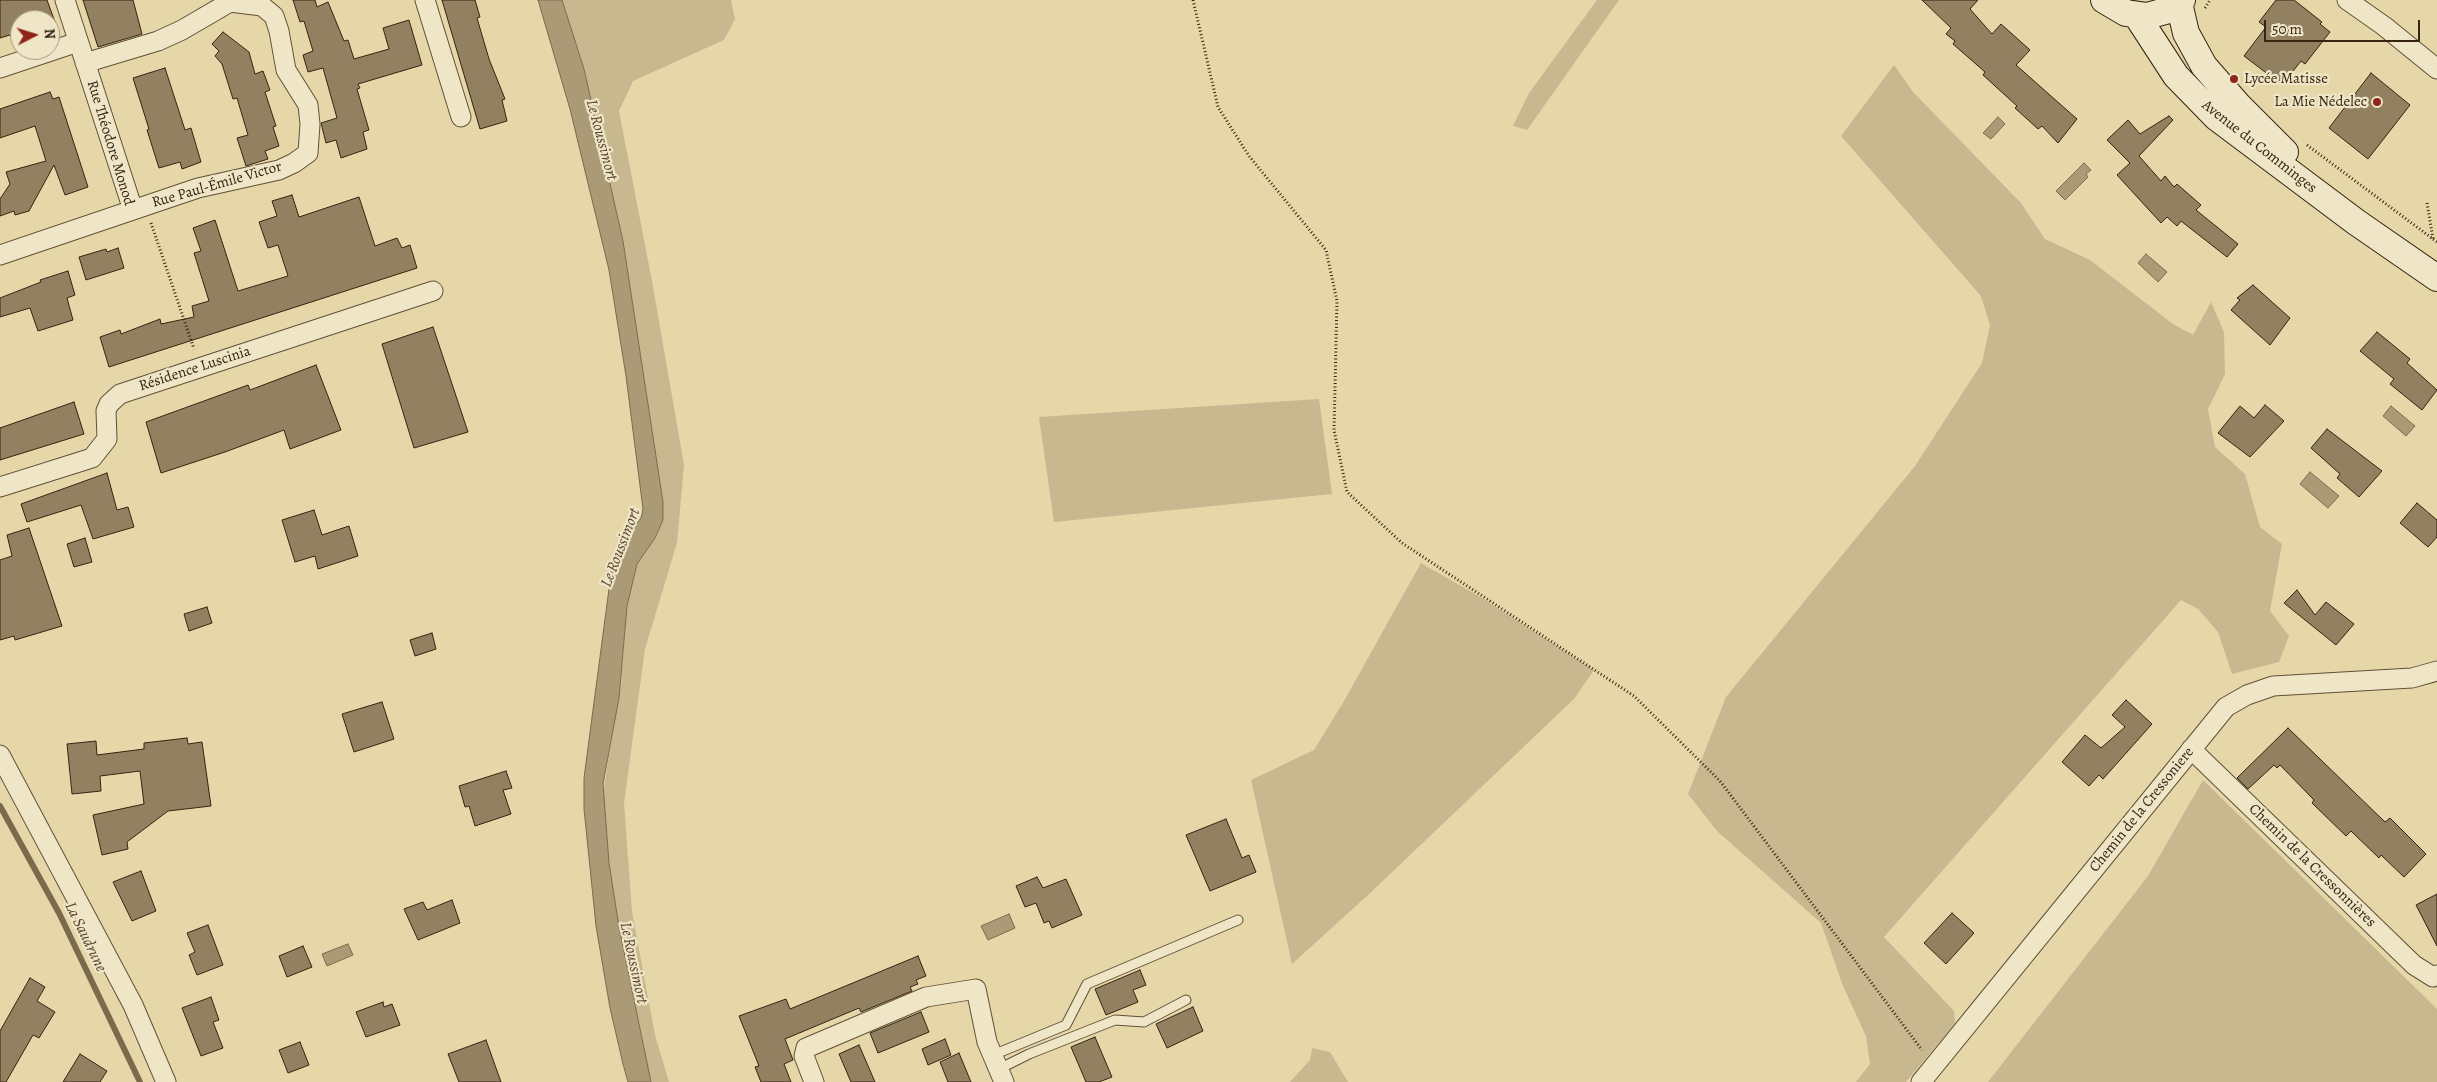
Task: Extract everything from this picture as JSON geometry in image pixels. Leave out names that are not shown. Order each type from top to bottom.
[{"type":"main road","points":[[2104,0],[2116,9],[2136,16],[2158,14],[2180,1]]},
{"type":"main road","name":"Avenue du Comminges","points":[[2180,1],[2186,33],[2204,66],[2239,106],[2356,222]]},
{"type":"main road","name":"Avenue du Comminges","points":[[2136,16],[2176,76],[2216,117],[2356,222],[2437,278]]},
{"type":"street","name":"Rue Théodore Monod","points":[[0,255],[139,208],[85,63],[65,0]]},
{"type":"street","points":[[425,0],[460,117]]},
{"type":"street","points":[[2347,0],[2384,26],[2437,69]]},
{"type":"street","name":"Rue Paul-Émile Victor","points":[[85,63],[158,41],[182,30],[230,2],[266,3],[274,16],[279,31],[286,70],[308,106],[310,124],[308,153],[294,163],[279,170],[198,188],[139,208]]},
{"type":"street","points":[[0,68],[78,42]]},
{"type":"street","name":"Résidence Luscinia","points":[[0,487],[92,458],[108,440],[106,412],[109,404],[120,394],[433,291]]},
{"type":"street","name":"Chemin de la Cressoniere","points":[[1921,1082],[2226,707],[2247,694],[2274,686],[2412,678],[2437,671]]},
{"type":"street","name":"Chemin de la Cressonnières","points":[[2191,749],[2414,965],[2432,977],[2437,975]]},
{"type":"street","points":[[0,755],[133,1005],[166,1082]]},
{"type":"street","points":[[814,1082],[804,1056],[806,1048],[926,997],[976,990],[987,1042],[999,1069]]},
{"type":"lane","points":[[999,1069],[1066,1025],[1087,984],[1238,920]]},
{"type":"lane","points":[[999,1069],[1029,1054],[1115,1020],[1144,1022],[1186,1000]]},
{"type":"path","points":[[1193,0],[1218,107],[1249,156],[1326,250],[1337,301],[1334,430],[1348,492],[1402,543],[1634,696],[1720,781],[1934,1065]]},
{"type":"path","points":[[2428,203],[2433,239]]},
{"type":"path","points":[[139,208],[200,368]]},
{"type":"shaded area","points":[[562,0],[731,0],[735,19],[724,40],[633,81],[619,111],[652,281],[684,465],[677,543],[645,649],[624,803],[632,912],[655,1035],[669,1082],[651,1082],[619,927],[609,863],[603,794],[621,683],[627,606],[637,564],[655,538],[663,521],[663,502],[623,241],[584,69]]},
{"type":"shaded area","points":[[1597,0],[1619,0],[1527,130],[1513,126],[1529,93]]},
{"type":"shaded area","points":[[1894,65],[1913,92],[2021,203],[2045,239],[2090,260],[2173,324],[2193,335],[2211,302],[2224,332],[2225,374],[2208,409],[2215,447],[2245,474],[2260,527],[2282,544],[2270,611],[2289,636],[2279,662],[2232,674],[2218,632],[2198,609],[2181,600],[1884,937],[1954,1011],[1955,1023],[1906,1082],[1856,1082],[1870,1064],[1866,1036],[1843,986],[1821,923],[1717,831],[1688,794],[1726,697],[1915,466],[1982,363],[1990,325],[1981,296],[1841,136]]},
{"type":"shaded area","points":[[1319,399],[1332,494],[1054,522],[1039,417]]},
{"type":"shaded area","points":[[1421,563],[1482,598],[1594,670],[1574,699],[1368,895],[1292,964],[1251,780],[1314,750],[1344,701]]},
{"type":"shaded area","points":[[2203,780],[2437,1009],[2437,1082],[1988,1082],[2148,876]]},
{"type":"shaded area","points":[[1312,1048],[1330,1052],[1348,1082],[1290,1082],[1310,1060]]},
{"type":"water","name":"Le Roussimort","points":[[538,0],[562,0],[584,69],[623,241],[663,502],[663,520],[655,538],[637,564],[627,606],[619,698],[603,784],[609,863],[619,927],[651,1082],[628,1082],[623,1064],[610,1008],[596,926],[584,809],[584,778],[612,566],[624,539],[641,518],[643,509],[626,376],[609,270],[570,109]]},
{"type":"water","points":[[1998,117],[2005,124],[1991,139],[1983,133]]},
{"type":"water","points":[[2084,163],[2091,170],[2086,174],[2088,177],[2065,200],[2056,191]]},
{"type":"water","points":[[2146,254],[2167,272],[2158,282],[2138,263]]},
{"type":"water","points":[[2391,406],[2415,426],[2406,436],[2383,416]]},
{"type":"water","points":[[2310,472],[2339,496],[2328,508],[2300,484]]},
{"type":"water","points":[[1009,914],[1015,928],[988,940],[981,926]]},
{"type":"water","points":[[348,944],[353,955],[327,966],[322,954]]},
{"type":"building","points":[[0,0],[47,0],[51,10],[10,10],[10,35],[0,38]]},
{"type":"building","points":[[83,0],[133,0],[142,34],[98,47]]},
{"type":"building","points":[[293,0],[315,0],[317,7],[328,2],[344,41],[348,40],[354,59],[389,49],[383,28],[409,20],[422,65],[358,84],[360,88],[357,89],[369,130],[363,132],[367,149],[341,158],[336,140],[326,143],[321,123],[337,118],[323,68],[308,72],[303,55],[313,51],[304,21],[300,22]]},
{"type":"building","points":[[442,0],[475,0],[480,17],[477,18],[489,59],[505,99],[502,100],[507,121],[480,129]]},
{"type":"building","points":[[1922,0],[1978,0],[1970,9],[1992,34],[2001,24],[2030,50],[2016,65],[2077,119],[2058,143],[2042,126],[2038,129],[2015,108],[2017,106],[1983,75],[1985,72],[1953,44],[1955,41],[1946,34],[1951,28]]},
{"type":"building","points":[[2276,0],[2294,0],[2322,22],[2320,24],[2330,32],[2305,64],[2301,61],[2282,85],[2244,56],[2266,27],[2259,22]]},
{"type":"building","points":[[223,32],[249,52],[255,74],[263,71],[270,90],[265,92],[276,126],[273,127],[279,146],[265,151],[268,159],[246,166],[237,138],[248,135],[237,98],[233,99],[222,64],[215,56],[219,51],[212,44]]},
{"type":"building","points":[[165,68],[185,130],[191,128],[201,162],[182,169],[180,162],[159,168],[133,78]]},
{"type":"building","points":[[2371,73],[2410,105],[2368,159],[2329,128]]},
{"type":"building","points":[[50,92],[53,99],[59,97],[88,187],[65,195],[54,165],[29,211],[15,215],[14,211],[0,216],[0,199],[10,184],[6,172],[46,161],[35,126],[0,138],[0,109]]},
{"type":"building","points":[[2169,116],[2173,120],[2139,156],[2161,181],[2165,176],[2174,187],[2177,184],[2201,205],[2196,210],[2238,244],[2227,257],[2181,221],[2177,226],[2167,217],[2161,223],[2117,175],[2130,163],[2107,140],[2128,120],[2140,134]]},
{"type":"building","points":[[292,195],[299,217],[359,197],[375,246],[397,238],[402,248],[410,245],[417,268],[109,367],[100,337],[120,330],[121,334],[160,319],[161,324],[194,317],[192,306],[209,301],[194,253],[201,251],[193,228],[215,220],[238,291],[288,276],[278,245],[268,248],[259,222],[277,216],[272,201]]},
{"type":"building","points":[[118,248],[124,268],[86,280],[79,257],[106,249],[107,252]]},
{"type":"building","points":[[68,271],[75,295],[67,298],[73,320],[38,331],[30,308],[0,317],[0,298],[41,282],[40,280]]},
{"type":"building","points":[[2253,285],[2290,318],[2270,345],[2231,310],[2240,300],[2237,298]]},
{"type":"building","points":[[433,327],[468,432],[414,448],[382,344]]},
{"type":"building","points":[[2377,332],[2410,359],[2407,363],[2437,390],[2422,410],[2390,384],[2394,379],[2360,351]]},
{"type":"building","points":[[316,365],[341,430],[290,449],[284,430],[161,473],[146,422],[248,385],[250,390]]},
{"type":"building","points":[[74,402],[84,434],[0,460],[0,428]]},
{"type":"building","points":[[2265,405],[2284,421],[2250,457],[2218,433],[2240,406],[2254,418]]},
{"type":"building","points":[[2327,429],[2382,471],[2359,497],[2337,478],[2340,474],[2311,448]]},
{"type":"building","points":[[107,473],[117,510],[128,507],[134,527],[93,539],[81,505],[27,522],[21,504]]},
{"type":"building","points":[[2417,503],[2437,520],[2437,537],[2428,547],[2400,523]]},
{"type":"building","points":[[314,510],[322,535],[349,526],[358,556],[318,569],[315,556],[295,562],[282,520]]},
{"type":"building","points":[[29,528],[62,626],[15,640],[14,636],[0,640],[0,560],[12,556],[7,535]]},
{"type":"building","points":[[85,538],[92,562],[74,567],[67,544]]},
{"type":"building","points":[[2297,590],[2315,615],[2326,602],[2354,624],[2336,645],[2284,603]]},
{"type":"building","points":[[207,607],[212,623],[189,631],[184,614]]},
{"type":"building","points":[[432,633],[436,649],[415,656],[410,640]]},
{"type":"building","points":[[2126,700],[2152,724],[2103,779],[2099,775],[2089,786],[2062,762],[2085,735],[2101,748],[2125,727],[2112,715]]},
{"type":"building","points":[[382,702],[394,739],[354,752],[342,714]]},
{"type":"building","points":[[2288,728],[2385,822],[2390,818],[2426,854],[2404,877],[2381,855],[2379,858],[2351,831],[2346,836],[2312,803],[2314,800],[2280,765],[2277,768],[2274,765],[2248,789],[2237,778]]},
{"type":"building","points":[[187,738],[188,744],[202,742],[211,806],[168,811],[127,842],[128,849],[102,855],[93,815],[144,804],[140,771],[100,776],[101,791],[72,794],[67,744],[96,741],[97,755],[144,749],[144,743]]},
{"type":"building","points":[[506,771],[512,788],[503,790],[511,814],[475,826],[469,806],[465,807],[459,786]]},
{"type":"building","points":[[1226,819],[1242,858],[1249,855],[1256,872],[1210,891],[1186,835]]},
{"type":"building","points":[[141,871],[156,911],[132,921],[113,882]]},
{"type":"building","points":[[1037,877],[1043,888],[1066,879],[1082,915],[1052,928],[1049,921],[1044,923],[1036,903],[1025,907],[1016,886]]},
{"type":"building","points":[[2437,894],[2437,946],[2416,905]]},
{"type":"building","points":[[452,900],[460,923],[418,940],[404,909],[423,902],[427,910]]},
{"type":"building","points":[[1952,913],[1974,933],[1946,964],[1924,943]]},
{"type":"building","points":[[208,925],[223,965],[197,975],[189,955],[195,952],[187,933]]},
{"type":"building","points":[[303,946],[312,967],[287,977],[279,956]]},
{"type":"building","points":[[918,956],[926,976],[916,980],[918,984],[910,987],[912,991],[861,1012],[859,1008],[785,1039],[793,1060],[784,1064],[791,1082],[761,1082],[755,1067],[759,1066],[739,1016],[786,999],[790,1009]]},
{"type":"building","points":[[1140,970],[1146,985],[1133,990],[1138,1002],[1106,1015],[1095,989]]},
{"type":"building","points":[[30,978],[45,987],[37,1001],[55,1012],[39,1038],[33,1035],[6,1082],[0,1082],[0,1031]]},
{"type":"building","points":[[211,997],[219,1020],[213,1022],[223,1048],[201,1056],[182,1008]]},
{"type":"building","points":[[383,1002],[384,1007],[392,1004],[400,1025],[366,1037],[356,1012]]},
{"type":"building","points":[[1193,1007],[1203,1031],[1167,1048],[1156,1024]]},
{"type":"building","points":[[921,1012],[929,1032],[878,1053],[870,1033]]},
{"type":"building","points":[[1095,1037],[1112,1077],[1099,1082],[1086,1082],[1071,1047]]},
{"type":"building","points":[[945,1039],[951,1055],[928,1065],[922,1049]]},
{"type":"building","points":[[486,1040],[501,1082],[459,1082],[448,1054]]},
{"type":"building","points":[[300,1042],[309,1065],[288,1073],[279,1050]]},
{"type":"building","points":[[859,1045],[875,1082],[851,1082],[839,1054]]},
{"type":"building","points":[[959,1053],[971,1082],[948,1082],[940,1062]]},
{"type":"building","points":[[80,1054],[107,1071],[100,1082],[63,1082]]},
{"type":"waterway","name":"La Saudrune","points":[[0,806],[59,913],[140,1082]]},
{"type":"place","name":"Lycée Matisse","points":[[2234,79]]},
{"type":"place","name":"La Mie Nédelec","points":[[2377,102]]}]
